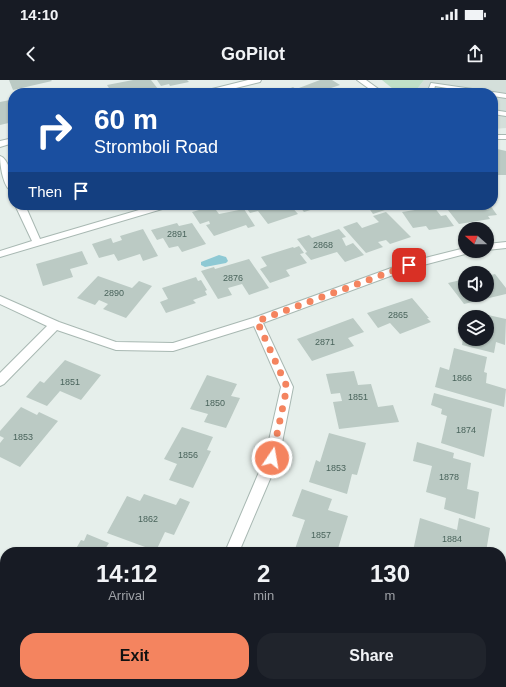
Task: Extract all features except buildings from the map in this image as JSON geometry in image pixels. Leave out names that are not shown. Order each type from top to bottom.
[{"type":"street","points":[[226,88],[257,80]]},
{"type":"street","points":[[361,80],[373,88]]},
{"type":"street","points":[[0,160],[8,178]]},
{"type":"street","points":[[22,210],[37,242]]},
{"type":"street","points":[[0,254],[149,210]]},
{"type":"street","points":[[494,246],[506,245]]},
{"type":"street","points":[[0,300],[55,325],[116,346],[173,347],[257,321],[409,265],[458,253]]},
{"type":"street","points":[[234,547],[272,458],[287,387],[257,321]]},
{"type":"street","points":[[0,381],[55,325]]},
{"type":"lane","points":[[432,88],[433,84],[457,88]]},
{"type":"shaded area","points":[[424,80],[506,80],[506,128],[498,129],[498,88],[418,88]]},
{"type":"green space","points":[[382,80],[424,80],[418,88],[392,88]]},
{"type":"water","points":[[219,255],[226,257],[228,261],[226,263],[205,267],[201,265],[201,262]]},
{"type":"route","points":[[272,458],[287,387],[257,321],[409,265]]}]
